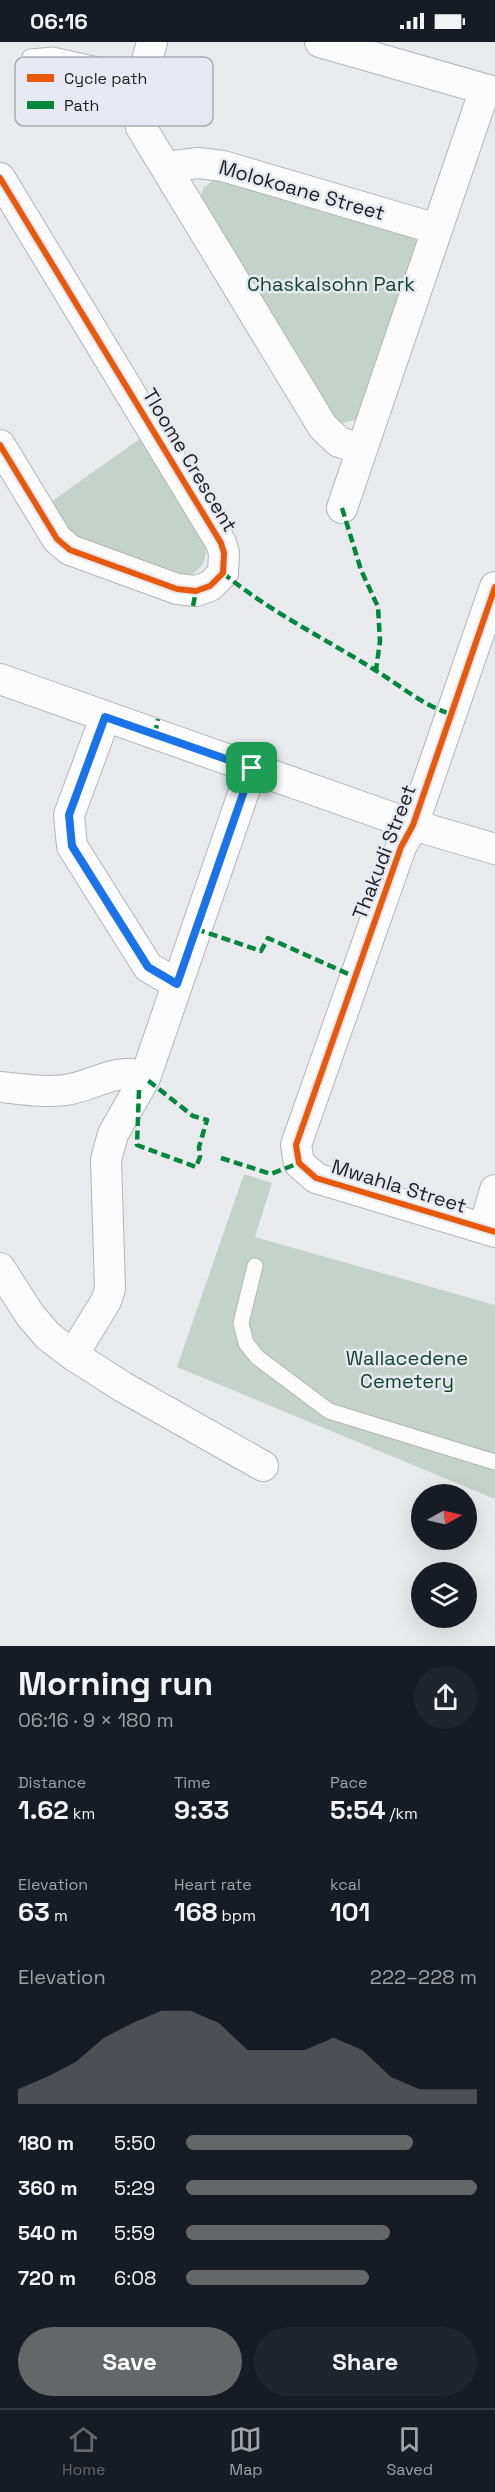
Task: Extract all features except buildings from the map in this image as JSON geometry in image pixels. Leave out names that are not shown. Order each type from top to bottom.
[{"type":"street","points":[[148,57],[152,42]]},
{"type":"street","points":[[320,42],[490,91],[437,229],[342,508]]},
{"type":"street","points":[[141,126],[323,427],[339,442],[361,449]]},
{"type":"street","name":"Molokoane Street","points":[[166,167],[198,162],[223,166],[437,229]]},
{"type":"street","name":"Tloome Crescent","points":[[0,178],[221,543],[225,563],[223,573],[210,586],[186,591],[70,550],[57,539],[0,445]]},
{"type":"street","name":"Thakudi Street","points":[[299,1163],[296,1145],[401,847],[413,825],[495,587]]},
{"type":"street","points":[[0,679],[413,825],[495,849]]},
{"type":"street","points":[[105,717],[69,815],[72,846],[148,967],[177,984]]},
{"type":"street","points":[[73,1355],[106,1301],[110,1289],[106,1160],[112,1134],[145,1078],[252,768]]},
{"type":"street","points":[[0,1087],[53,1092],[68,1090],[121,1074],[134,1073],[145,1078]]},
{"type":"street","name":"Mwahla Street","points":[[299,1163],[316,1178],[489,1230]]},
{"type":"street","points":[[489,1230],[495,1190]]},
{"type":"street","points":[[0,1268],[30,1315],[48,1336],[73,1355],[123,1387],[263,1466]]},
{"type":"lane","points":[[30,57],[53,55],[62,57]]},
{"type":"lane","points":[[255,1266],[241,1323],[246,1343],[257,1357],[329,1411],[495,1462]]},
{"type":"green space","name":"Chaskalsohn Park","points":[[219,177],[415,238],[418,245],[358,419],[343,423],[335,422],[199,201],[204,187]]},
{"type":"green space","points":[[144,436],[206,546],[202,566],[185,577],[73,538],[48,504]]},
{"type":"green space","name":"Wallacedene Cemetery","points":[[244,1174],[272,1183],[255,1237],[495,1305],[495,1499],[477,1492],[477,1484],[459,1484],[177,1367]]},
{"type":"marked path","points":[[342,508],[361,570],[378,607],[380,641],[376,670]]},
{"type":"marked path","points":[[223,573],[278,612],[421,700],[451,714]]},
{"type":"marked path","points":[[193,606],[196,591]]},
{"type":"marked path","points":[[155,734],[158,719]]},
{"type":"marked path","points":[[196,929],[261,951],[268,938],[355,977]]},
{"type":"marked path","points":[[139,1090],[137,1145],[196,1167],[207,1120],[193,1116],[145,1078]]},
{"type":"marked path","points":[[221,1158],[271,1174],[299,1163]]},
{"type":"cycle path","points":[[0,178],[221,543],[224,553],[223,573],[210,586],[196,591],[177,589],[70,550],[57,539],[0,445]]},
{"type":"cycle path","points":[[495,587],[413,825],[401,847],[296,1145],[299,1163],[316,1178],[495,1232]]},
{"type":"route","points":[[105,717],[252,768],[196,929],[177,984],[148,967],[75,855],[69,836],[69,815],[105,717]]}]
